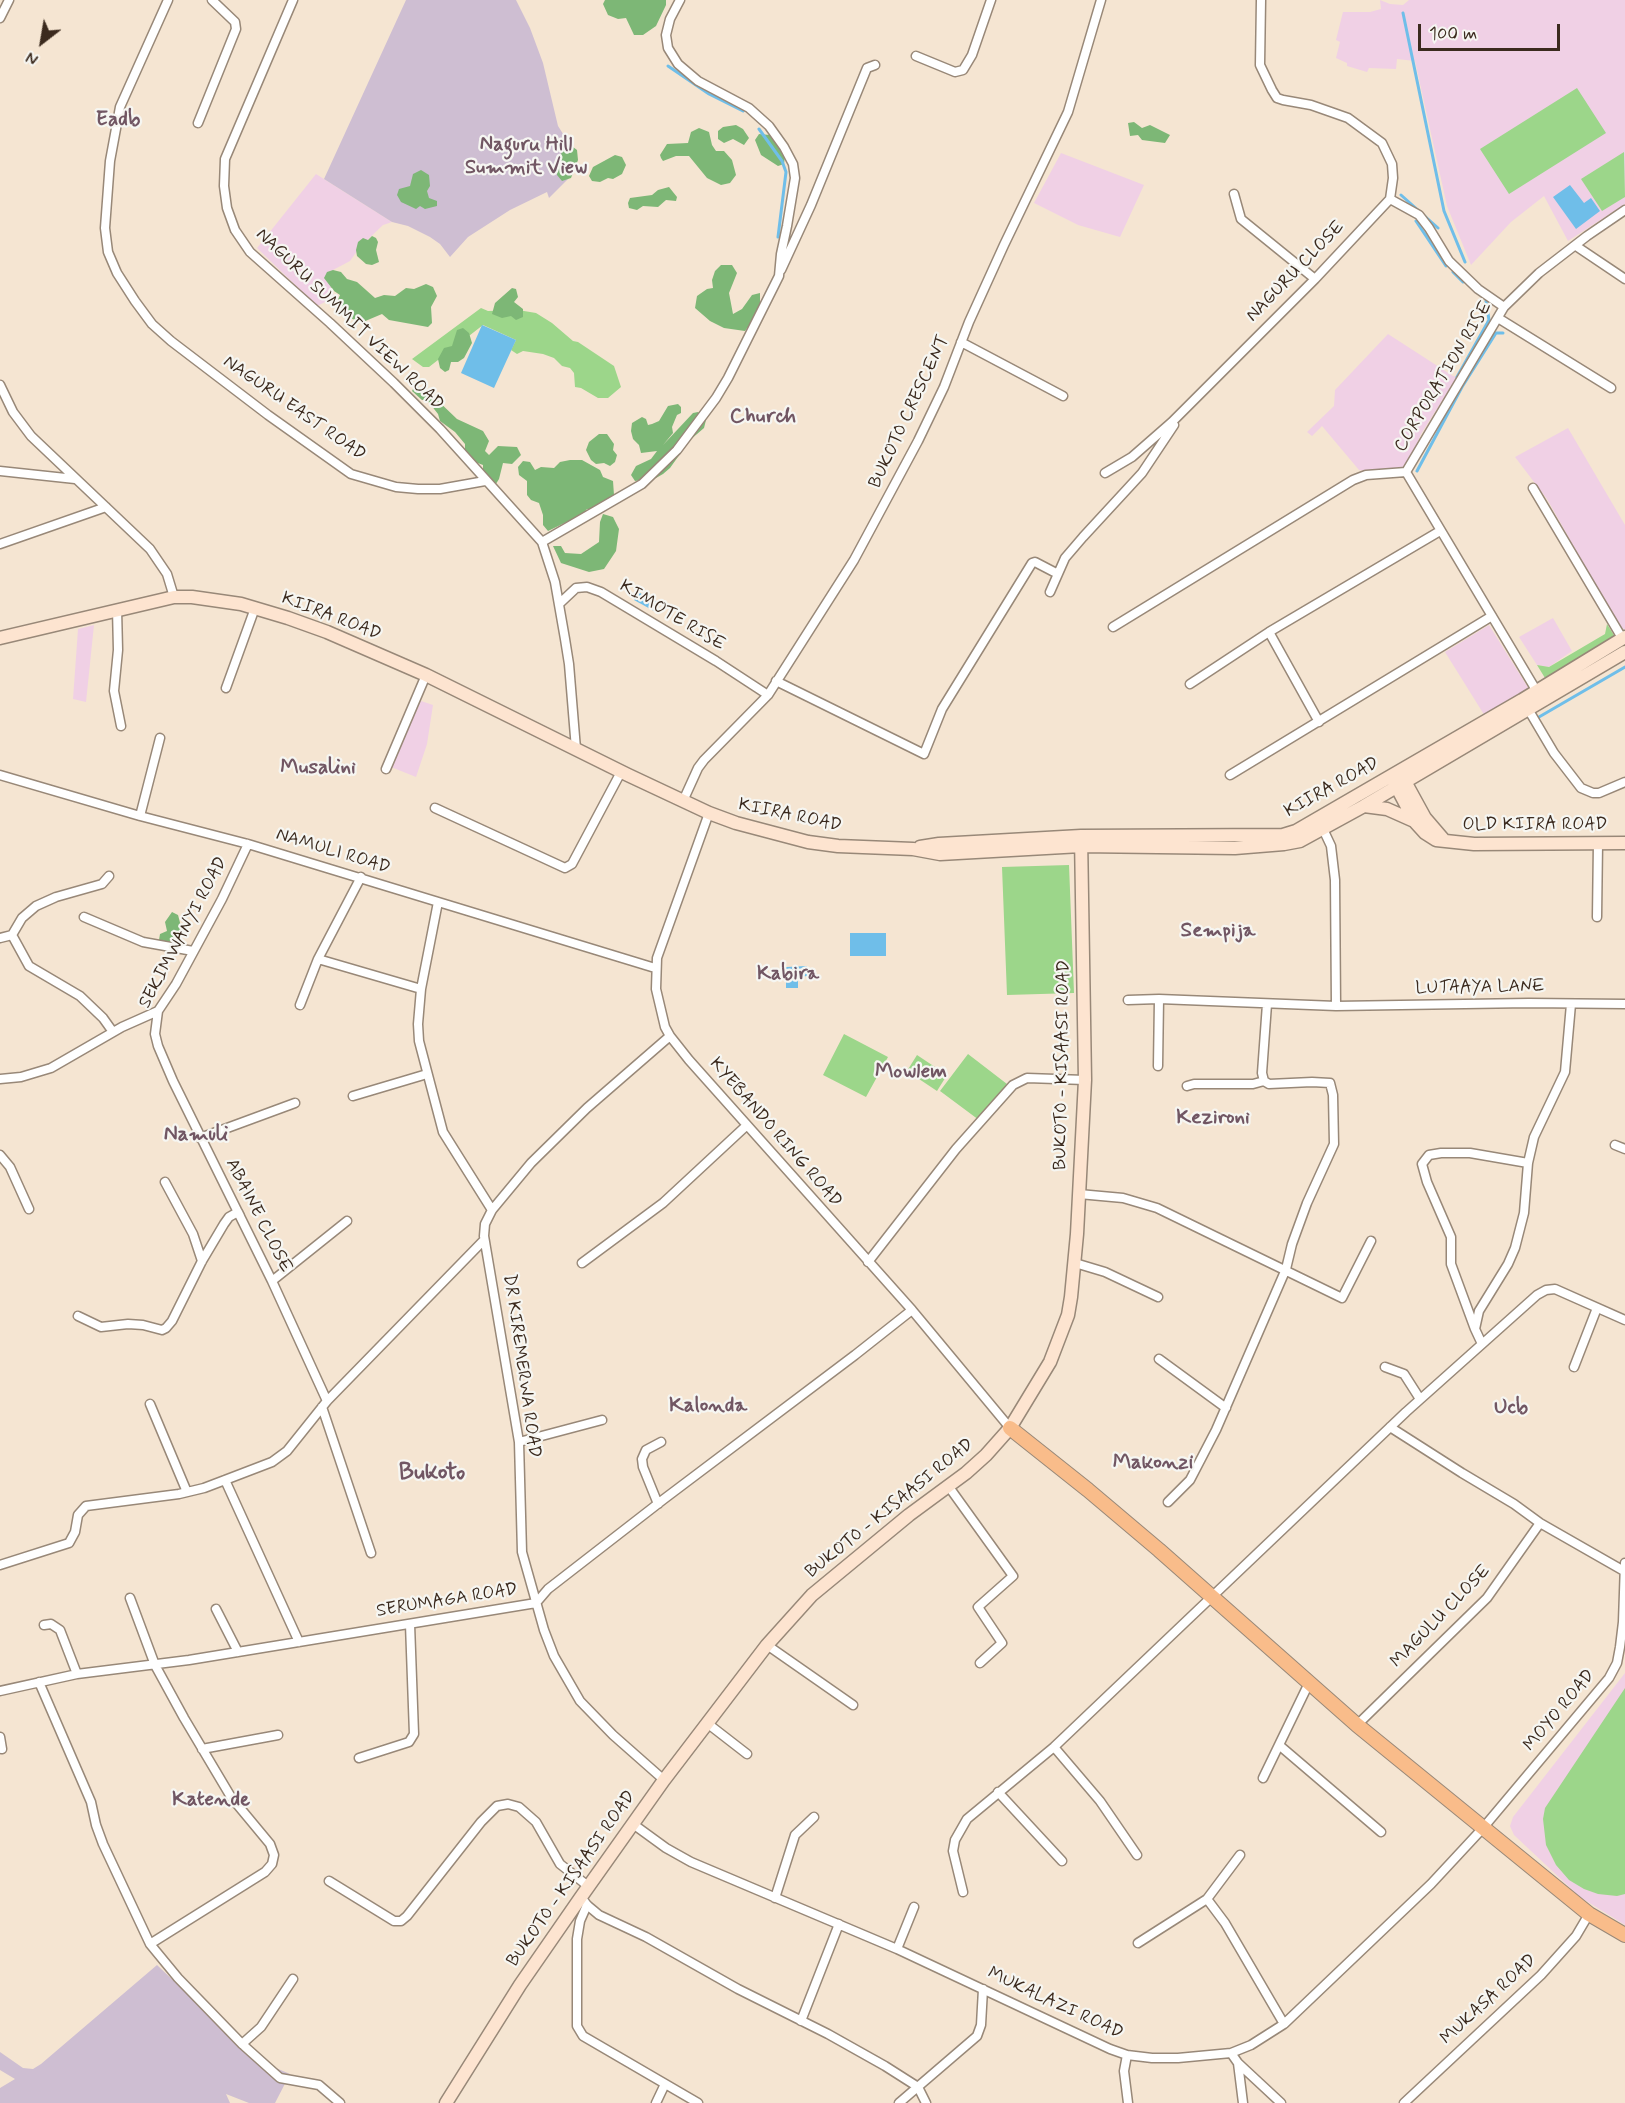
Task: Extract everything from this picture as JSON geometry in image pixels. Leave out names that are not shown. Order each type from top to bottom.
[{"type":"main road","name":"KIIRA ROAD","points":[[0,638],[174,597],[211,599],[255,608],[327,632],[426,675],[624,774],[703,811],[744,826],[808,842],[838,846],[913,849],[940,854],[1081,841],[1282,835],[1296,831],[1528,709],[1539,696],[1624,637]]},
{"type":"main road","name":"KIIRA ROAD","points":[[1081,841],[1235,848],[1300,841],[1364,806],[1398,779],[1539,696],[1625,652]]},
{"type":"main road","name":"OLD KIIRA ROAD","points":[[1398,779],[1415,822],[1429,837],[1446,842],[1474,844],[1625,843]]},
{"type":"main road","name":"OLD KIIRA ROAD","points":[[1398,779],[1425,818],[1446,842]]},
{"type":"main road","points":[[1364,806],[1387,809],[1415,822]]},
{"type":"main road","name":"BUKOTO - KISAASI ROAD","points":[[446,2103],[520,1984],[585,1896],[664,1780],[767,1644],[812,1595],[986,1455],[1010,1428],[1058,1347],[1071,1297],[1079,1194],[1084,1080],[1081,841]]},
{"type":"main road","points":[[1010,1428],[1097,1497],[1357,1725],[1589,1914],[1625,1935]]},
{"type":"street","points":[[0,18],[9,0]]},
{"type":"street","name":"NAGURU EAST ROAD","points":[[168,0],[120,107],[113,134],[110,161],[105,228],[108,252],[117,273],[135,301],[152,324],[171,341],[268,415],[351,474],[396,487],[418,489],[440,489],[485,481]]},
{"type":"street","points":[[198,123],[237,29],[235,22],[212,0]]},
{"type":"street","name":"NAGURU SUMMIT VIEW ROAD","points":[[293,0],[225,159],[224,186],[227,208],[235,230],[250,252],[394,383],[440,429],[485,481]]},
{"type":"street","points":[[680,0],[670,19],[666,34],[668,48],[678,64],[698,81],[749,108],[769,126],[793,164],[794,184],[779,276]]},
{"type":"street","points":[[916,56],[955,72],[963,70],[972,55],[991,0]]},
{"type":"street","name":"BUKOTO CRESCENT","points":[[683,801],[704,759],[768,694],[854,560],[887,500],[936,405],[1019,211],[1068,112],[1101,0]]},
{"type":"street","points":[[1261,0],[1260,65],[1277,98],[1311,105],[1348,118],[1382,143],[1392,164],[1390,199],[1419,215],[1449,261],[1478,289],[1504,307]]},
{"type":"street","points":[[542,543],[642,484],[677,450],[716,398],[779,276],[811,205],[867,68],[875,65]]},
{"type":"street","points":[[1233,194],[1241,219],[1315,279]]},
{"type":"street","name":"NAGURU CLOSE","points":[[1105,473],[1132,457],[1182,412],[1315,279],[1390,199]]},
{"type":"street","name":"CORPORATION RISE","points":[[1406,472],[1504,307],[1539,273],[1625,210]]},
{"type":"street","points":[[1576,246],[1625,279]]},
{"type":"street","points":[[1498,318],[1611,388]]},
{"type":"street","points":[[961,342],[1063,396]]},
{"type":"street","points":[[0,385],[13,412],[31,436],[150,549],[167,574],[174,597]]},
{"type":"street","points":[[1050,592],[1065,558],[1142,473],[1182,412]]},
{"type":"street","points":[[0,471],[75,479]]},
{"type":"street","name":"CORPORATION RISE","points":[[1406,472],[1539,696]]},
{"type":"street","name":"CORPORATION RISE","points":[[1113,627],[1353,480],[1366,475],[1406,472]]},
{"type":"street","points":[[485,481],[542,543],[555,582],[569,664],[576,748]]},
{"type":"street","points":[[1533,488],[1624,637]]},
{"type":"street","points":[[0,544],[106,507]]},
{"type":"street","points":[[1190,684],[1269,632],[1440,531]]},
{"type":"street","points":[[776,681],[924,754],[942,709],[1032,562],[1058,574]]},
{"type":"street","name":"KIMOTE RISE","points":[[559,604],[576,588],[587,587],[601,592],[768,694]]},
{"type":"street","points":[[226,688],[255,608]]},
{"type":"street","points":[[117,609],[118,650],[114,691],[121,726]]},
{"type":"street","points":[[1230,775],[1319,723],[1491,616]]},
{"type":"street","points":[[1269,632],[1319,723]]},
{"type":"street","points":[[386,769],[426,675]]},
{"type":"street","points":[[1528,709],[1554,753],[1581,788],[1599,793],[1625,782]]},
{"type":"street","points":[[140,816],[160,738]]},
{"type":"street","points":[[435,808],[565,868],[572,864],[624,774]]},
{"type":"street","name":"NAMULI ROAD","points":[[1,778],[248,844],[655,968]]},
{"type":"street","name":"KYEBANDO RING ROAD","points":[[703,811],[655,968],[659,1003],[665,1027],[670,1036],[746,1126],[912,1310],[1010,1428]]},
{"type":"street","points":[[1323,829],[1330,846],[1335,880],[1336,1006]]},
{"type":"street","points":[[1597,917],[1598,843]]},
{"type":"street","name":"SEKIMWANYI ROAD","points":[[200,1138],[158,1046],[154,1030],[158,1011],[222,899],[248,844]]},
{"type":"street","points":[[0,939],[12,934],[22,918],[36,906],[56,897],[102,884],[109,876]]},
{"type":"street","points":[[300,1005],[318,959],[361,877]]},
{"type":"street","points":[[438,903],[421,989],[418,1032],[443,1132],[492,1210]]},
{"type":"street","points":[[84,917],[151,945],[193,951]]},
{"type":"street","points":[[12,934],[29,966],[80,996],[103,1018],[113,1032]]},
{"type":"street","points":[[318,959],[421,989]]},
{"type":"street","points":[[1158,1066],[1159,999]]},
{"type":"street","name":"LUTAAYA LANE","points":[[1128,1000],[1159,999],[1336,1006],[1625,1004]]},
{"type":"street","points":[[1264,1081],[1262,1073],[1267,1004]]},
{"type":"street","points":[[1475,1329],[1480,1307],[1508,1264],[1515,1248],[1524,1213],[1528,1163],[1534,1137],[1565,1072],[1572,1004]]},
{"type":"street","points":[[1,1081],[51,1068],[122,1027],[158,1011]]},
{"type":"street","points":[[0,1564],[69,1543],[75,1532],[78,1515],[86,1506],[188,1492],[278,1459],[297,1440],[324,1404],[484,1240],[485,1224],[492,1210],[519,1176],[561,1132],[670,1036]]},
{"type":"street","points":[[353,1096],[427,1074]]},
{"type":"street","points":[[868,1262],[956,1149],[1013,1085],[1027,1078],[1084,1080]]},
{"type":"street","points":[[1168,1502],[1190,1480],[1199,1466],[1226,1408],[1286,1269],[1307,1203],[1334,1144],[1333,1095],[1328,1082],[1269,1084],[1264,1081],[1252,1084],[1187,1086]]},
{"type":"street","points":[[200,1138],[295,1102]]},
{"type":"street","points":[[582,1263],[658,1206],[746,1126]]},
{"type":"street","name":"ABAINE CLOSE","points":[[200,1138],[272,1281],[324,1404]]},
{"type":"street","points":[[1615,1145],[1625,1149]]},
{"type":"street","points":[[1482,1344],[1451,1264],[1451,1237],[1427,1182],[1422,1164],[1429,1155],[1441,1153],[1470,1154],[1528,1163]]},
{"type":"street","points":[[0,1155],[10,1167],[29,1209]]},
{"type":"street","points":[[165,1182],[193,1234],[202,1261]]},
{"type":"street","points":[[1079,1194],[1113,1196],[1144,1203],[1286,1269],[1342,1298],[1371,1241]]},
{"type":"street","points":[[78,1316],[101,1327],[136,1324],[162,1330],[172,1322],[202,1261],[224,1224],[229,1217],[238,1212],[324,1404],[371,1553]]},
{"type":"street","points":[[272,1281],[347,1221]]},
{"type":"street","name":"DR KIREMERWA ROAD","points":[[484,1240],[519,1442],[521,1546],[536,1603],[554,1656],[580,1701],[613,1735],[664,1780]]},
{"type":"street","points":[[1075,1263],[1111,1275],[1158,1297]]},
{"type":"street","points":[[963,1892],[953,1851],[955,1840],[967,1819],[1054,1746],[1390,1427],[1537,1295],[1546,1290],[1555,1289],[1625,1320]]},
{"type":"street","points":[[1574,1367],[1597,1308]]},
{"type":"street","name":"SERUMAGA ROAD","points":[[0,1691],[76,1674],[238,1653],[536,1603],[549,1589],[658,1504],[912,1310]]},
{"type":"street","points":[[1159,1359],[1226,1408]]},
{"type":"street","points":[[1385,1366],[1404,1374],[1420,1399]]},
{"type":"street","points":[[150,1404],[188,1492]]},
{"type":"street","points":[[519,1442],[602,1420]]},
{"type":"street","points":[[1390,1427],[1514,1504],[1540,1523],[1624,1567]]},
{"type":"street","points":[[658,1504],[642,1459],[646,1450],[661,1442]]},
{"type":"street","points":[[225,1480],[299,1642]]},
{"type":"street","points":[[949,1487],[1013,1576],[978,1607],[1002,1643],[980,1663]]},
{"type":"street","name":"MAGULU CLOSE","points":[[1357,1725],[1487,1598],[1540,1523]]},
{"type":"street","name":"MOYO ROAD","points":[[1484,1828],[1609,1678],[1617,1663],[1620,1647],[1624,1567]]},
{"type":"street","points":[[130,1598],[155,1665],[231,1797],[270,1844],[274,1859],[265,1872],[150,1944]]},
{"type":"street","points":[[216,1609],[238,1653]]},
{"type":"street","points":[[44,1625],[51,1624],[60,1630],[76,1674]]},
{"type":"street","points":[[359,1758],[409,1742],[414,1734],[410,1624]]},
{"type":"street","points":[[767,1644],[853,1705]]},
{"type":"street","points":[[39,1682],[91,1802],[96,1825],[104,1844],[150,1944],[178,1978],[242,2044],[280,2078],[319,2085],[340,2103]]},
{"type":"street","points":[[1263,1778],[1309,1683]]},
{"type":"street","points":[[707,1723],[747,1754]]},
{"type":"street","points":[[202,1749],[278,1735]]},
{"type":"street","points":[[0,1737],[2,1749]]},
{"type":"street","points":[[1279,1745],[1381,1832]]},
{"type":"street","points":[[1054,1746],[1100,1801],[1137,1854]]},
{"type":"street","points":[[998,1792],[1062,1861]]},
{"type":"street","points":[[329,1881],[394,1921],[401,1921],[481,1822],[497,1806],[508,1804],[519,1807],[536,1822],[560,1864],[599,1915],[646,1937],[738,1989],[860,2051],[918,2087],[926,2103]]},
{"type":"street","points":[[775,1898],[795,1835],[814,1817]]},
{"type":"street","name":"MUKALAZI ROAD","points":[[633,1824],[666,1848],[691,1862],[897,1948],[1080,2036],[1127,2055],[1152,2058],[1231,2053],[1251,2045],[1284,2024],[1431,1884],[1484,1828]]},
{"type":"street","points":[[1138,1943],[1207,1899],[1240,1855]]},
{"type":"street","points":[[585,1896],[577,1939],[577,2026],[588,2040],[698,2103]]},
{"type":"street","points":[[1207,1899],[1225,1923],[1284,2024]]},
{"type":"street","points":[[897,1948],[914,1907]]},
{"type":"street","name":"MUKASA ROAD","points":[[1404,2103],[1541,1975],[1576,1936],[1589,1914]]},
{"type":"street","points":[[801,2021],[839,1924]]},
{"type":"street","points":[[242,2044],[261,2027],[293,1979]]},
{"type":"street","points":[[898,2103],[977,2036],[981,2025],[982,1989]]},
{"type":"street","points":[[1231,2053],[1238,2064],[1281,2103]]},
{"type":"street","points":[[1127,2055],[1124,2071],[1128,2103]]},
{"type":"street","points":[[1238,2064],[1243,2103]]},
{"type":"street","points":[[656,2103],[665,2084]]},
{"type":"shaded area","points":[[406,0],[516,0],[530,28],[543,63],[558,126],[576,154],[576,165],[572,175],[549,198],[547,192],[510,210],[468,237],[450,257],[440,244],[430,237],[408,226],[392,222],[324,179]]},
{"type":"shaded area","points":[[1380,0],[1403,5],[1409,0],[1625,0],[1625,204],[1568,241],[1544,196],[1511,222],[1471,265],[1447,206],[1415,61],[1397,59],[1396,69],[1369,68],[1367,72],[1347,66],[1347,63],[1336,58],[1340,42],[1336,40],[1343,12],[1370,12],[1381,9]]},
{"type":"shaded area","points":[[1061,153],[1144,185],[1120,237],[1078,225],[1034,203]]},
{"type":"shaded area","points":[[316,174],[392,222],[383,225],[360,247],[350,261],[333,270],[331,290],[335,297],[317,306],[257,248]]},
{"type":"shaded area","points":[[1388,334],[1457,377],[1421,434],[1408,465],[1401,471],[1380,473],[1359,470],[1322,426],[1312,436],[1307,432],[1334,406],[1335,390]]},
{"type":"shaded area","points":[[1568,428],[1625,525],[1625,630],[1618,625],[1547,499],[1515,457]]},
{"type":"shaded area","points":[[1553,618],[1572,651],[1549,667],[1537,665],[1519,637]]},
{"type":"shaded area","points":[[94,625],[86,702],[73,699],[78,629]]},
{"type":"shaded area","points":[[1489,625],[1532,694],[1488,721],[1445,652]]},
{"type":"shaded area","points":[[421,701],[433,705],[427,744],[416,777],[391,767],[402,738]]},
{"type":"shaded area","points":[[1625,1673],[1625,1925],[1580,1897],[1514,1835],[1510,1826],[1513,1817]]},
{"type":"shaded area","points":[[157,1965],[257,2060],[290,2074],[275,2103],[249,2103],[226,2094],[230,2103],[0,2103],[0,2088],[15,2079],[0,2070],[0,2052],[23,2068],[33,2069]]},
{"type":"green space","points":[[605,0],[666,0],[666,5],[656,26],[643,35],[634,35],[626,18],[618,19],[608,15],[603,4]]},
{"type":"green space","points":[[1577,88],[1606,133],[1509,194],[1480,149]]},
{"type":"green space","points":[[1134,122],[1142,128],[1150,125],[1170,135],[1165,143],[1142,140],[1138,135],[1130,136],[1128,123]]},
{"type":"green space","points":[[736,125],[743,129],[749,138],[744,145],[733,139],[724,143],[718,139],[718,131],[723,127]]},
{"type":"green space","points":[[699,128],[709,132],[716,151],[724,151],[732,160],[736,175],[730,183],[721,185],[707,178],[689,156],[676,156],[663,161],[661,158],[660,155],[667,144],[688,143],[691,132]]},
{"type":"green space","points":[[759,134],[770,135],[785,156],[784,164],[778,166],[761,155],[755,140]]},
{"type":"green space","points":[[569,144],[577,150],[578,160],[571,178],[562,181],[557,175],[557,161],[562,149]]},
{"type":"green space","points":[[1624,152],[1625,197],[1602,211],[1581,179]]},
{"type":"green space","points":[[615,155],[622,157],[626,165],[622,174],[613,179],[592,181],[589,176],[593,167]]},
{"type":"green space","points":[[421,170],[429,175],[430,186],[427,191],[429,198],[437,201],[437,206],[425,209],[420,206],[416,209],[401,202],[397,195],[399,189],[410,186],[413,174]]},
{"type":"green space","points":[[669,187],[677,197],[676,201],[666,200],[658,207],[643,206],[637,210],[629,208],[630,198],[652,195],[658,190]]},
{"type":"green space","points":[[372,236],[378,242],[376,250],[379,262],[372,265],[366,264],[357,256],[356,250],[358,242],[363,238],[368,240]]},
{"type":"green space","points":[[721,265],[732,265],[737,273],[729,293],[733,314],[742,309],[752,295],[760,293],[760,310],[745,331],[724,328],[710,321],[695,308],[697,296],[713,288],[712,280],[715,271]]},
{"type":"green space","points":[[333,270],[357,282],[375,298],[384,295],[395,296],[406,288],[414,289],[426,284],[433,287],[437,296],[431,307],[432,323],[428,327],[389,320],[382,314],[363,322],[349,318],[337,310],[335,306],[340,295],[324,278],[327,272]]},
{"type":"green space","points":[[512,288],[516,289],[518,297],[514,302],[523,309],[523,317],[516,320],[511,316],[502,318],[492,314],[495,303]]},
{"type":"green space","points":[[481,308],[488,311],[518,310],[536,313],[573,341],[614,366],[621,387],[608,398],[598,398],[575,387],[574,373],[570,368],[562,366],[554,358],[543,354],[523,351],[517,354],[511,350],[516,340],[483,325],[429,367],[423,367],[412,359]]},
{"type":"green space","points":[[463,328],[469,333],[472,343],[464,358],[458,362],[451,362],[449,370],[445,372],[440,368],[438,359],[444,348],[452,346],[457,330]]},
{"type":"green space","points":[[415,385],[434,397],[457,419],[483,431],[489,441],[485,451],[489,455],[498,446],[517,447],[521,455],[512,464],[503,463],[499,479],[494,487],[483,475],[483,465],[465,456],[465,444],[455,432],[440,421],[438,414],[427,400],[422,400],[412,391]]},
{"type":"green space","points":[[678,404],[681,407],[681,413],[677,415],[672,427],[673,433],[663,445],[693,413],[698,412],[706,420],[704,428],[690,440],[663,474],[656,478],[635,481],[631,475],[636,466],[651,459],[657,451],[641,453],[639,445],[633,439],[632,423],[642,417],[646,419],[648,425],[652,424],[659,421],[668,406]]},
{"type":"green space","points":[[599,434],[607,434],[614,444],[613,450],[617,455],[615,462],[610,466],[604,463],[596,464],[586,450],[589,442]]},
{"type":"green space","points":[[582,460],[600,470],[603,477],[613,481],[614,495],[603,509],[587,509],[583,514],[548,531],[543,525],[539,503],[531,500],[527,495],[527,481],[519,475],[518,467],[523,461],[530,462],[535,470],[541,467],[554,468],[560,462]]},
{"type":"green space","points":[[603,514],[613,517],[619,529],[616,551],[604,569],[589,572],[561,563],[553,546],[561,546],[565,553],[581,554],[599,542],[600,522]]},
{"type":"green space","points":[[1607,624],[1617,640],[1542,686],[1538,682],[1545,678],[1537,665],[1549,667],[1605,634]]},
{"type":"green space","points":[[1069,865],[1074,993],[1007,995],[1002,867]]},
{"type":"green space","points":[[172,912],[178,915],[183,934],[178,941],[163,942],[159,940],[160,934],[167,931],[165,922]]},
{"type":"green space","points":[[844,1034],[888,1057],[866,1097],[823,1075]]},
{"type":"green space","points":[[968,1054],[1007,1084],[979,1120],[940,1091]]},
{"type":"green space","points":[[917,1055],[947,1075],[937,1091],[907,1071]]},
{"type":"green space","points":[[1625,1688],[1625,1894],[1617,1896],[1598,1894],[1569,1880],[1556,1865],[1546,1845],[1543,1819],[1545,1808]]},
{"type":"water","points":[[1570,185],[1584,203],[1591,198],[1600,211],[1576,229],[1553,197]]},
{"type":"water","points":[[482,325],[516,340],[494,388],[461,373]]},
{"type":"water","points":[[638,592],[659,603],[654,611],[634,600]]},
{"type":"water","points":[[850,933],[886,933],[886,956],[850,956]]},
{"type":"water","points":[[807,966],[808,976],[798,977],[798,988],[786,988],[786,967]]},
{"type":"waterway","points":[[1403,13],[1444,211],[1465,262]]},
{"type":"waterway","points":[[668,66],[709,94],[743,111]]},
{"type":"waterway","points":[[759,129],[782,161],[786,172],[778,237]]},
{"type":"waterway","points":[[1401,195],[1438,228]]},
{"type":"waterway","points":[[1416,221],[1446,266]]},
{"type":"waterway","points":[[1453,272],[1463,282]]},
{"type":"waterway","points":[[1457,377],[1489,320],[1486,301]]},
{"type":"waterway","points":[[1417,471],[1462,387],[1496,333],[1503,333]]},
{"type":"waterway","points":[[1539,717],[1625,667]]},
{"type":"district","name":"Eadb","points":[[118,121]]},
{"type":"district","name":"Naguru Hill Summit View","points":[[526,158]]},
{"type":"district","name":"Church","points":[[763,418]]},
{"type":"district","name":"Musalini","points":[[318,769]]},
{"type":"district","name":"Sempija","points":[[1218,932]]},
{"type":"district","name":"Kabira","points":[[788,975]]},
{"type":"district","name":"Mowlem","points":[[911,1073]]},
{"type":"district","name":"Kezironi","points":[[1213,1119]]},
{"type":"district","name":"Namuli","points":[[196,1136]]},
{"type":"district","name":"Kalonda","points":[[708,1407]]},
{"type":"district","name":"Ucb","points":[[1511,1409]]},
{"type":"district","name":"Makonzi","points":[[1153,1464]]},
{"type":"district","name":"Bukoto","points":[[432,1474]]},
{"type":"district","name":"Katende","points":[[211,1801]]}]
